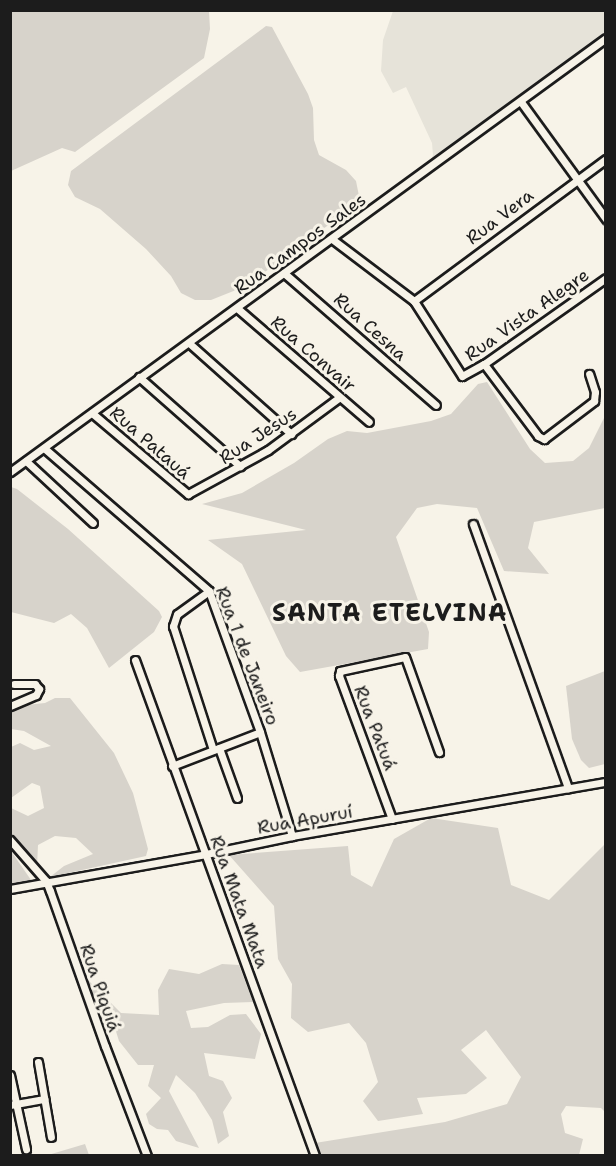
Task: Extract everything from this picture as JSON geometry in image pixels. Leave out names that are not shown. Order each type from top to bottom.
[{"type":"street","name":"Rua Campos Sales","points":[[10,472],[606,39]]},
{"type":"street","points":[[521,102],[606,219]]},
{"type":"street","name":"Rua Vera","points":[[414,302],[576,179],[606,159]]},
{"type":"street","points":[[332,239],[414,302]]},
{"type":"street","name":"Rua Cesna","points":[[284,273],[436,405]]},
{"type":"street","name":"Rua Vista Alegre","points":[[414,302],[434,329],[458,374],[466,376],[606,278]]},
{"type":"street","name":"Rua Convair","points":[[237,308],[369,422]]},
{"type":"street","points":[[189,343],[291,434]]},
{"type":"street","points":[[484,364],[538,436],[544,439],[594,400],[589,374]]},
{"type":"street","points":[[139,377],[240,466]]},
{"type":"street","name":"Rua Jesus","points":[[188,494],[240,466],[291,434],[340,396]]},
{"type":"street","name":"Rua Patauá","points":[[92,412],[188,494]]},
{"type":"street","name":"Rua 1 de Janeiro","points":[[44,448],[208,591],[260,732],[292,836]]},
{"type":"street","points":[[26,460],[93,523]]},
{"type":"street","points":[[473,524],[568,788]]},
{"type":"street","points":[[208,591],[177,614],[173,626],[216,749],[237,798]]},
{"type":"street","name":"Rua Patuá","points":[[392,819],[339,676],[340,671],[405,657],[439,752]]},
{"type":"street","name":"Rua Mata Mata","points":[[135,660],[315,1155]]},
{"type":"street","points":[[10,706],[36,695],[39,689],[35,684],[14,684]]},
{"type":"street","points":[[172,766],[260,732]]},
{"type":"street","name":"Rua Apuruí","points":[[10,889],[206,854],[292,836],[606,782]]},
{"type":"street","name":"Rua Piquiá","points":[[10,840],[46,881],[147,1155]]},
{"type":"street","points":[[38,1062],[51,1137]]},
{"type":"street","points":[[10,1075],[13,1104],[26,1149]]},
{"type":"street","points":[[13,1104],[44,1099]]},
{"type":"shaded area","points":[[11,10],[209,11],[210,29],[204,58],[75,152],[62,148],[11,171]]},
{"type":"shaded area","points":[[393,11],[605,11],[605,35],[430,163],[433,155],[432,143],[406,87],[393,93],[381,71],[383,40]]},
{"type":"shaded area","points":[[266,26],[272,27],[308,94],[313,108],[314,140],[319,155],[346,170],[356,181],[359,196],[350,209],[246,286],[211,300],[195,300],[181,293],[171,276],[146,249],[100,209],[75,197],[68,185],[71,171]]},
{"type":"shaded area","points":[[487,382],[530,449],[545,463],[573,461],[589,448],[605,416],[605,508],[534,522],[528,548],[549,574],[504,571],[477,508],[437,504],[417,508],[396,537],[429,632],[428,649],[300,672],[286,656],[242,564],[208,540],[306,530],[202,504],[242,493],[294,463],[328,439],[347,431],[367,433],[431,421],[451,414],[478,384]]},
{"type":"shaded area","points":[[11,487],[17,489],[68,529],[159,611],[162,617],[154,632],[109,668],[87,628],[71,614],[54,623],[11,612]]},
{"type":"shaded area","points":[[605,671],[605,764],[589,768],[581,760],[572,739],[566,686]]},
{"type":"shaded area","points":[[55,698],[70,698],[114,753],[133,793],[148,849],[146,856],[50,877],[64,866],[93,854],[76,838],[55,836],[38,845],[37,867],[11,835],[11,808],[28,816],[44,808],[40,786],[32,783],[11,798],[11,747],[20,743],[34,750],[51,746],[24,731],[11,729],[11,711],[17,706],[45,703]]},
{"type":"shaded area","points":[[431,818],[498,828],[511,885],[549,900],[605,844],[605,1112],[601,1108],[566,1106],[561,1114],[565,1133],[583,1139],[579,1155],[321,1156],[315,1143],[445,1122],[507,1104],[521,1077],[486,1030],[461,1050],[487,1078],[466,1094],[417,1098],[423,1114],[378,1121],[363,1101],[378,1082],[366,1043],[349,1023],[308,1032],[291,1018],[292,984],[278,959],[274,906],[229,855],[348,846],[351,875],[372,887],[394,839]]},
{"type":"shaded area","points":[[11,851],[31,880],[11,884]]},
{"type":"shaded area","points":[[222,964],[239,965],[253,1002],[224,1003],[186,1011],[191,1028],[208,1027],[230,1015],[246,1014],[261,1034],[255,1059],[204,1053],[209,1076],[223,1081],[232,1098],[223,1112],[229,1136],[218,1144],[212,1120],[195,1093],[176,1075],[169,1091],[199,1148],[176,1141],[168,1130],[157,1129],[149,1124],[146,1114],[161,1098],[148,1086],[154,1065],[138,1065],[119,1041],[114,1025],[104,1023],[85,977],[121,1013],[159,1015],[158,990],[169,969],[199,974]]},
{"type":"shaded area","points":[[85,1144],[89,1155],[48,1155]]},
{"type":"district","name":"SANTA ETELVINA","points":[[390,614]]}]
